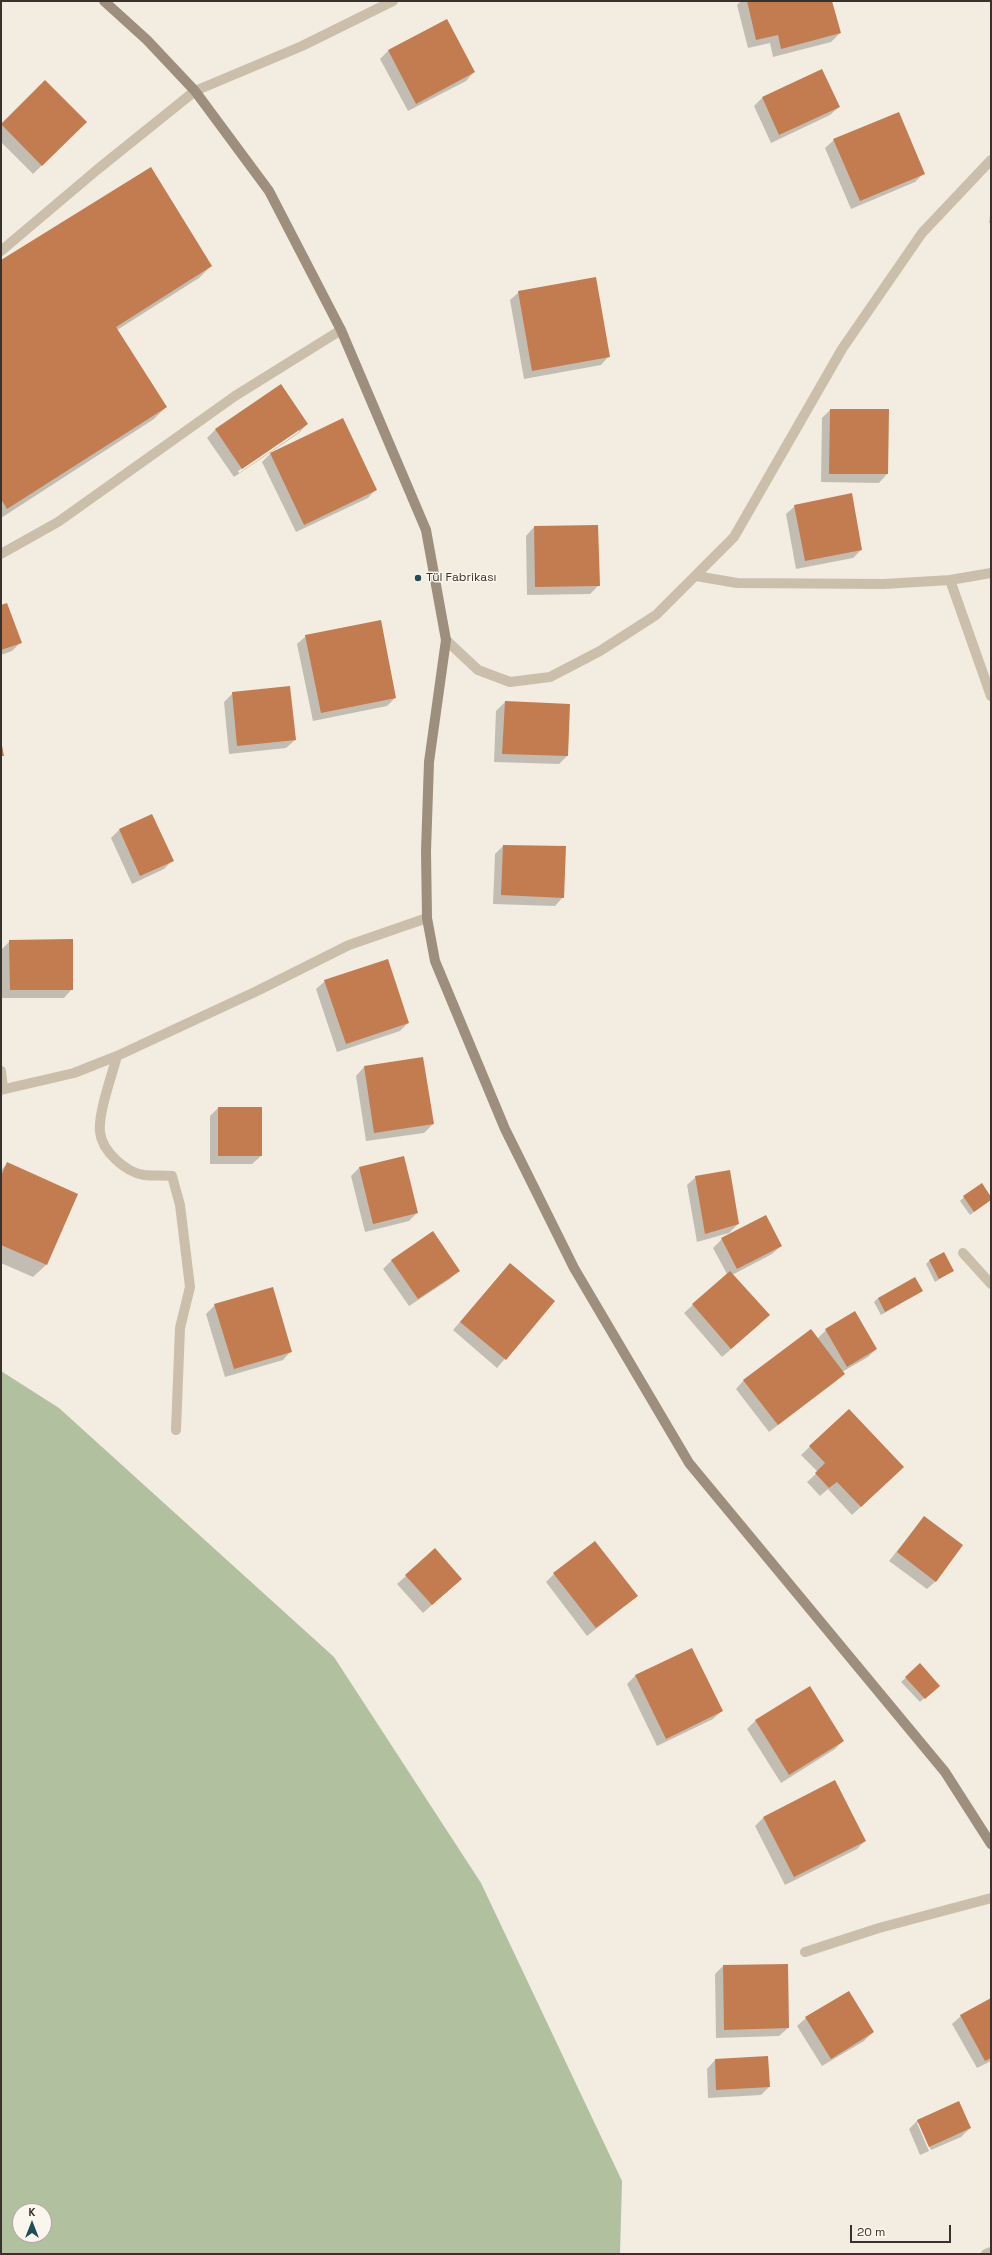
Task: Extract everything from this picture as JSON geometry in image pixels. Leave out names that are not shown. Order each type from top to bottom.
[{"type":"main road","points":[[104,1],[137,30],[195,92],[268,191],[341,330],[426,530],[446,640],[429,762],[426,851],[427,918],[435,961],[504,1129],[574,1268],[689,1463],[945,1772],[991,1844]]},
{"type":"street","points":[[1,251],[98,168],[195,92],[302,46],[393,1]]},
{"type":"street","points":[[446,640],[478,670],[510,682],[550,677],[600,651],[656,615],[734,537],[842,349],[922,233],[991,160]]},
{"type":"street","points":[[1,554],[58,522],[235,396],[341,330]]},
{"type":"street","points":[[696,576],[737,583],[884,584],[950,580],[991,573]]},
{"type":"street","points":[[950,580],[991,696]]},
{"type":"street","points":[[1,1071],[2,1090],[74,1073],[117,1056],[257,991],[349,945],[427,918]]},
{"type":"street","points":[[117,1056],[105,1097],[100,1132],[106,1148],[122,1166],[143,1175],[172,1176],[180,1205],[190,1288],[180,1328],[176,1430]]},
{"type":"street","points":[[962,1253],[991,1284]]},
{"type":"street","points":[[805,1952],[879,1928],[991,1898]]},
{"type":"street","points":[[986,2254],[991,2252]]},
{"type":"green space","points":[[1,1371],[59,1408],[334,1657],[481,1883],[622,2181],[620,2254],[1,2254]]},
{"type":"building","points":[[747,1],[832,1],[841,33],[781,49],[778,35],[756,40]]},
{"type":"building","points":[[447,19],[475,72],[416,104],[388,50]]},
{"type":"building","points":[[822,69],[840,107],[779,135],[762,97]]},
{"type":"building","points":[[45,80],[87,122],[42,166],[1,124]]},
{"type":"building","points":[[899,112],[925,174],[860,201],[833,139]]},
{"type":"building","points":[[151,167],[212,266],[116,327],[167,407],[7,509],[1,499],[1,260]]},
{"type":"building","points":[[596,277],[610,357],[532,371],[518,291]]},
{"type":"building","points":[[281,384],[308,424],[242,469],[215,429]]},
{"type":"building","points":[[830,409],[889,409],[888,474],[829,474]]},
{"type":"building","points":[[343,418],[377,490],[304,525],[270,453]]},
{"type":"building","points":[[852,493],[862,550],[805,561],[794,505]]},
{"type":"building","points":[[598,525],[600,586],[535,587],[534,526]]},
{"type":"building","points":[[7,603],[22,643],[1,650],[1,605]]},
{"type":"building","points":[[381,620],[396,698],[321,713],[305,635]]},
{"type":"building","points":[[290,686],[296,740],[237,746],[232,692]]},
{"type":"building","points":[[505,701],[570,704],[568,756],[502,754]]},
{"type":"building","points":[[1,740],[4,756],[1,756]]},
{"type":"building","points":[[152,814],[174,861],[140,876],[119,829]]},
{"type":"building","points":[[503,845],[566,846],[564,898],[501,895]]},
{"type":"building","points":[[73,939],[73,990],[10,990],[9,940]]},
{"type":"building","points":[[388,959],[409,1023],[346,1044],[324,980]]},
{"type":"building","points":[[423,1057],[434,1124],[374,1133],[364,1066]]},
{"type":"building","points":[[218,1107],[262,1107],[262,1156],[218,1156]]},
{"type":"building","points":[[404,1156],[418,1213],[373,1224],[359,1167]]},
{"type":"building","points":[[7,1162],[78,1194],[47,1265],[1,1245],[1,1176]]},
{"type":"building","points":[[730,1170],[739,1224],[705,1234],[695,1176]]},
{"type":"building","points":[[982,1183],[991,1197],[991,1200],[974,1212],[963,1196]]},
{"type":"building","points":[[766,1215],[782,1246],[737,1269],[721,1238]]},
{"type":"building","points":[[433,1231],[460,1271],[418,1299],[391,1260]]},
{"type":"building","points":[[944,1252],[954,1271],[939,1279],[929,1260]]},
{"type":"building","points":[[510,1263],[555,1301],[506,1360],[460,1322]]},
{"type":"building","points":[[730,1271],[770,1315],[731,1349],[692,1304]]},
{"type":"building","points":[[915,1277],[923,1291],[885,1312],[878,1298]]},
{"type":"building","points":[[273,1287],[292,1352],[234,1369],[214,1304]]},
{"type":"building","points":[[855,1311],[877,1349],[847,1367],[825,1329]]},
{"type":"building","points":[[811,1329],[845,1374],[778,1425],[743,1380]]},
{"type":"building","points":[[849,1409],[904,1467],[861,1507],[837,1482],[829,1488],[815,1473],[825,1463],[809,1446]]},
{"type":"building","points":[[924,1516],[963,1545],[936,1582],[897,1552]]},
{"type":"building","points":[[595,1541],[638,1596],[596,1628],[553,1573]]},
{"type":"building","points":[[435,1548],[462,1579],[432,1605],[405,1575]]},
{"type":"building","points":[[692,1648],[723,1711],[666,1739],[635,1675]]},
{"type":"building","points":[[920,1663],[940,1686],[925,1699],[905,1677]]},
{"type":"building","points":[[810,1686],[844,1741],[789,1775],[755,1720]]},
{"type":"building","points":[[835,1780],[866,1841],[794,1877],[763,1817]]},
{"type":"building","points":[[788,1964],[789,2028],[724,2030],[723,1965]]},
{"type":"building","points":[[849,1991],[874,2032],[831,2059],[805,2017]]},
{"type":"building","points":[[991,1998],[991,2058],[985,2061],[960,2015]]},
{"type":"building","points":[[768,2056],[770,2087],[716,2090],[715,2059]]},
{"type":"building","points":[[959,2101],[971,2128],[929,2147],[917,2120]]},
{"type":"place","name":"Tül Fabrikası","points":[[418,578]]}]
